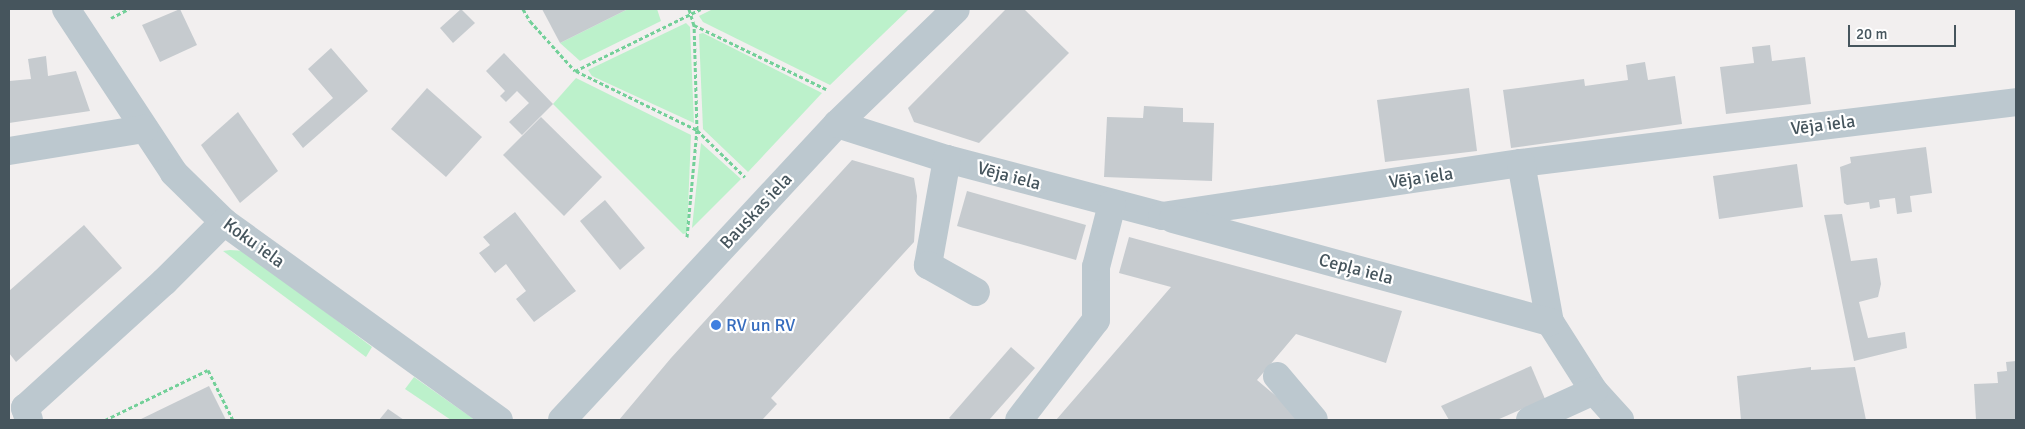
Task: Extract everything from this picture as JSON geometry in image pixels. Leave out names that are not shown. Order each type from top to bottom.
[{"type":"street","name":"Koku iela","points":[[66,9],[174,173],[224,222],[500,420]]},
{"type":"street","name":"Bauskas iela","points":[[562,420],[837,124],[956,9]]},
{"type":"street","name":"Vēja iela","points":[[837,124],[947,159],[1162,216],[1521,163],[2016,102]]},
{"type":"street","points":[[9,151],[144,129]]},
{"type":"street","points":[[947,159],[928,264],[976,292]]},
{"type":"street","points":[[1521,163],[1550,322],[1594,391],[1620,420]]},
{"type":"street","points":[[1019,420],[1096,320],[1096,268],[1112,204]]},
{"type":"street","name":"Cepļa iela","points":[[1162,216],[1550,322]]},
{"type":"street","points":[[29,420],[25,408],[164,282],[224,222]]},
{"type":"street","points":[[1277,376],[1314,420]]},
{"type":"street","points":[[1530,420],[1594,391]]},
{"type":"path","points":[[523,9],[530,21],[576,71],[697,130],[747,179]]},
{"type":"path","points":[[687,241],[697,130],[694,26],[689,9]]},
{"type":"path","points":[[576,71],[701,9]]},
{"type":"path","points":[[694,26],[831,91]]},
{"type":"path","points":[[105,420],[208,370],[233,420]]},
{"type":"green space","points":[[628,9],[657,9],[661,21],[580,61],[560,43]]},
{"type":"green space","points":[[713,9],[909,9],[830,85],[703,22],[699,16]]},
{"type":"green space","points":[[686,23],[690,27],[694,123],[592,76],[588,70]]},
{"type":"green space","points":[[703,33],[822,93],[748,172],[703,129],[699,34]]},
{"type":"green space","points":[[576,78],[691,135],[687,233],[683,234],[553,104]]},
{"type":"green space","points":[[701,143],[741,179],[692,228]]},
{"type":"green space","points":[[223,251],[245,251],[372,347],[366,357]]},
{"type":"green space","points":[[414,377],[475,420],[451,420],[405,389]]},
{"type":"building","points":[[180,9],[197,45],[160,62],[142,25]]},
{"type":"building","points":[[461,9],[475,23],[453,43],[440,28]]},
{"type":"building","points":[[542,9],[628,9],[560,43]]},
{"type":"building","points":[[1006,9],[1024,9],[1069,53],[979,143],[914,122],[908,108]]},
{"type":"building","points":[[1770,45],[1772,61],[1805,57],[1811,104],[1726,114],[1720,67],[1754,63],[1752,47]]},
{"type":"building","points":[[331,48],[368,91],[303,148],[292,134],[333,98],[308,69]]},
{"type":"building","points":[[504,53],[553,104],[522,135],[509,122],[529,103],[517,91],[506,102],[500,96],[505,91],[486,71]]},
{"type":"building","points":[[46,56],[48,76],[76,71],[90,111],[9,123],[9,81],[31,79],[28,59]]},
{"type":"building","points":[[1645,62],[1648,80],[1675,76],[1682,124],[1511,148],[1503,90],[1584,79],[1585,86],[1628,80],[1626,65]]},
{"type":"building","points":[[427,88],[482,137],[446,177],[391,129]]},
{"type":"building","points":[[1469,88],[1477,151],[1385,162],[1377,100]]},
{"type":"building","points":[[1144,106],[1183,108],[1183,122],[1214,123],[1212,181],[1104,177],[1107,117],[1143,118]]},
{"type":"building","points":[[238,112],[278,171],[240,203],[201,145]]},
{"type":"building","points":[[541,117],[602,177],[564,216],[503,155]]},
{"type":"building","points":[[1926,147],[1932,193],[1910,196],[1912,212],[1897,214],[1895,198],[1879,200],[1880,207],[1870,209],[1869,202],[1847,205],[1844,203],[1840,167],[1851,163],[1850,157]]},
{"type":"building","points":[[852,160],[914,178],[917,196],[914,242],[771,398],[777,404],[762,420],[619,420],[671,358]]},
{"type":"building","points":[[1797,164],[1803,207],[1719,219],[1713,176]]},
{"type":"building","points":[[967,191],[1086,225],[1076,260],[957,226]]},
{"type":"building","points":[[605,200],[645,248],[620,270],[580,221]]},
{"type":"building","points":[[515,212],[576,291],[534,322],[516,299],[526,291],[506,264],[495,273],[479,253],[490,245],[483,237]]},
{"type":"building","points":[[1842,214],[1851,261],[1877,258],[1881,284],[1878,297],[1859,302],[1868,338],[1905,332],[1907,348],[1854,361],[1824,215]]},
{"type":"building","points":[[84,225],[122,268],[16,362],[9,353],[9,291]]},
{"type":"building","points":[[1129,237],[1402,311],[1386,363],[1296,334],[1257,380],[1304,420],[1056,420],[1171,287],[1119,273]]},
{"type":"building","points":[[1011,347],[1035,368],[989,420],[952,420],[949,418]]},
{"type":"building","points":[[2016,361],[2016,420],[1976,420],[1974,384],[1998,383],[1997,372],[2007,371],[2006,362]]},
{"type":"building","points":[[1531,366],[1545,399],[1497,420],[1449,420],[1441,406]]},
{"type":"building","points":[[1811,367],[1811,370],[1855,367],[1866,420],[1741,420],[1737,376]]},
{"type":"building","points":[[209,386],[226,420],[139,420]]},
{"type":"building","points":[[388,409],[404,420],[379,420]]},
{"type":"place","name":"RV un RV","points":[[716,325]]}]
